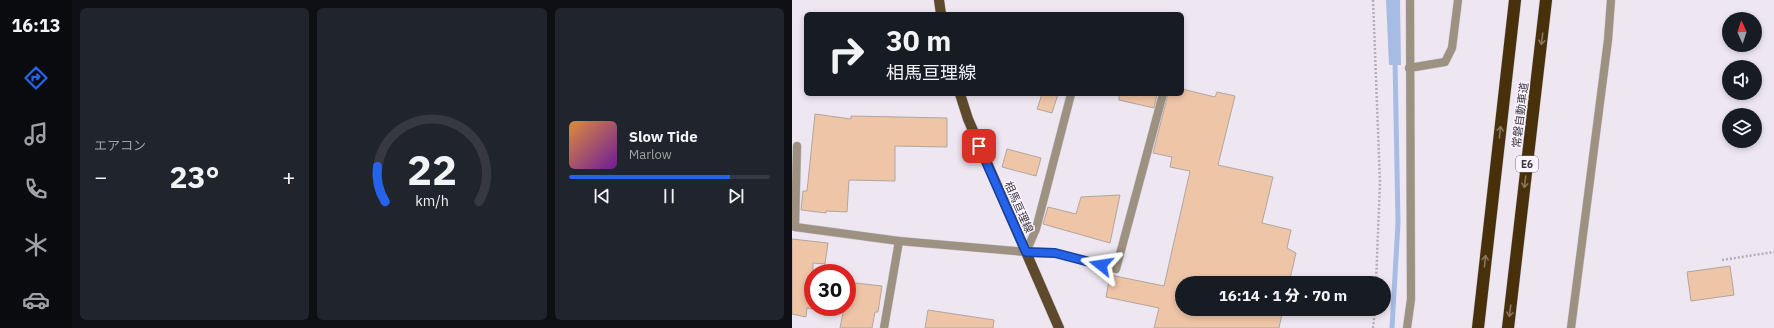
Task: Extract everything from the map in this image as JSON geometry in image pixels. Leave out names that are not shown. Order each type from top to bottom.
[{"type":"highway","name":"常磐自動車道","points":[[1478,328],[1515,0]]},
{"type":"highway","name":"常磐自動車道","points":[[1508,328],[1546,0]]},
{"type":"main road","points":[[939,0],[941,12]]},
{"type":"main road","name":"相馬亘理線","points":[[961,96],[968,119],[1059,328]]},
{"type":"street","points":[[1407,328],[1411,298],[1409,68],[1410,0]]},
{"type":"street","points":[[1409,68],[1445,62],[1452,48],[1458,0]]},
{"type":"street","points":[[1571,328],[1608,40],[1611,0]]},
{"type":"street","points":[[1026,252],[1036,229],[1070,96]]},
{"type":"street","points":[[797,146],[795,227],[899,241],[1026,252],[1055,253],[1116,269],[1162,96]]},
{"type":"street","points":[[884,328],[899,241]]},
{"type":"path","points":[[1373,0],[1380,182],[1376,276]]},
{"type":"path","points":[[1722,260],[1774,252]]},
{"type":"path","points":[[1373,328],[1374,316]]},
{"type":"water","points":[[1386,0],[1400,0],[1401,65],[1389,65]]},
{"type":"building","points":[[1184,89],[1215,97],[1217,92],[1235,96],[1218,165],[1273,177],[1262,223],[1291,230],[1287,248],[1296,253],[1291,276],[1175,276],[1175,316],[1282,316],[1279,328],[1154,328],[1159,308],[1106,297],[1110,275],[1164,286],[1190,171],[1170,167],[1172,157],[1153,153],[1167,96],[1184,96]]},
{"type":"building","points":[[1041,96],[1057,96],[1052,113],[1037,109]]},
{"type":"building","points":[[1119,96],[1157,96],[1154,108],[1119,100]]},
{"type":"building","points":[[815,114],[851,119],[851,116],[947,118],[947,147],[895,146],[895,181],[849,180],[847,212],[826,211],[826,213],[801,210],[803,191],[807,191]]},
{"type":"building","points":[[1007,149],[1041,158],[1036,176],[1002,167]]},
{"type":"building","points":[[1120,195],[1110,243],[1043,224],[1048,207],[1076,214],[1081,197]]},
{"type":"building","points":[[792,239],[828,243],[825,264],[804,264],[804,316],[806,317],[792,314]]},
{"type":"building","points":[[1730,266],[1734,295],[1691,301],[1687,272]]},
{"type":"building","points":[[856,283],[882,286],[878,312],[875,312],[872,328],[840,328],[842,316],[856,316]]},
{"type":"building","points":[[928,310],[994,320],[993,328],[925,328]]},
{"type":"waterway","points":[[1392,328],[1398,223],[1395,59]]},
{"type":"route","points":[[979,146],[1026,252],[1055,253],[1101,265]]}]
